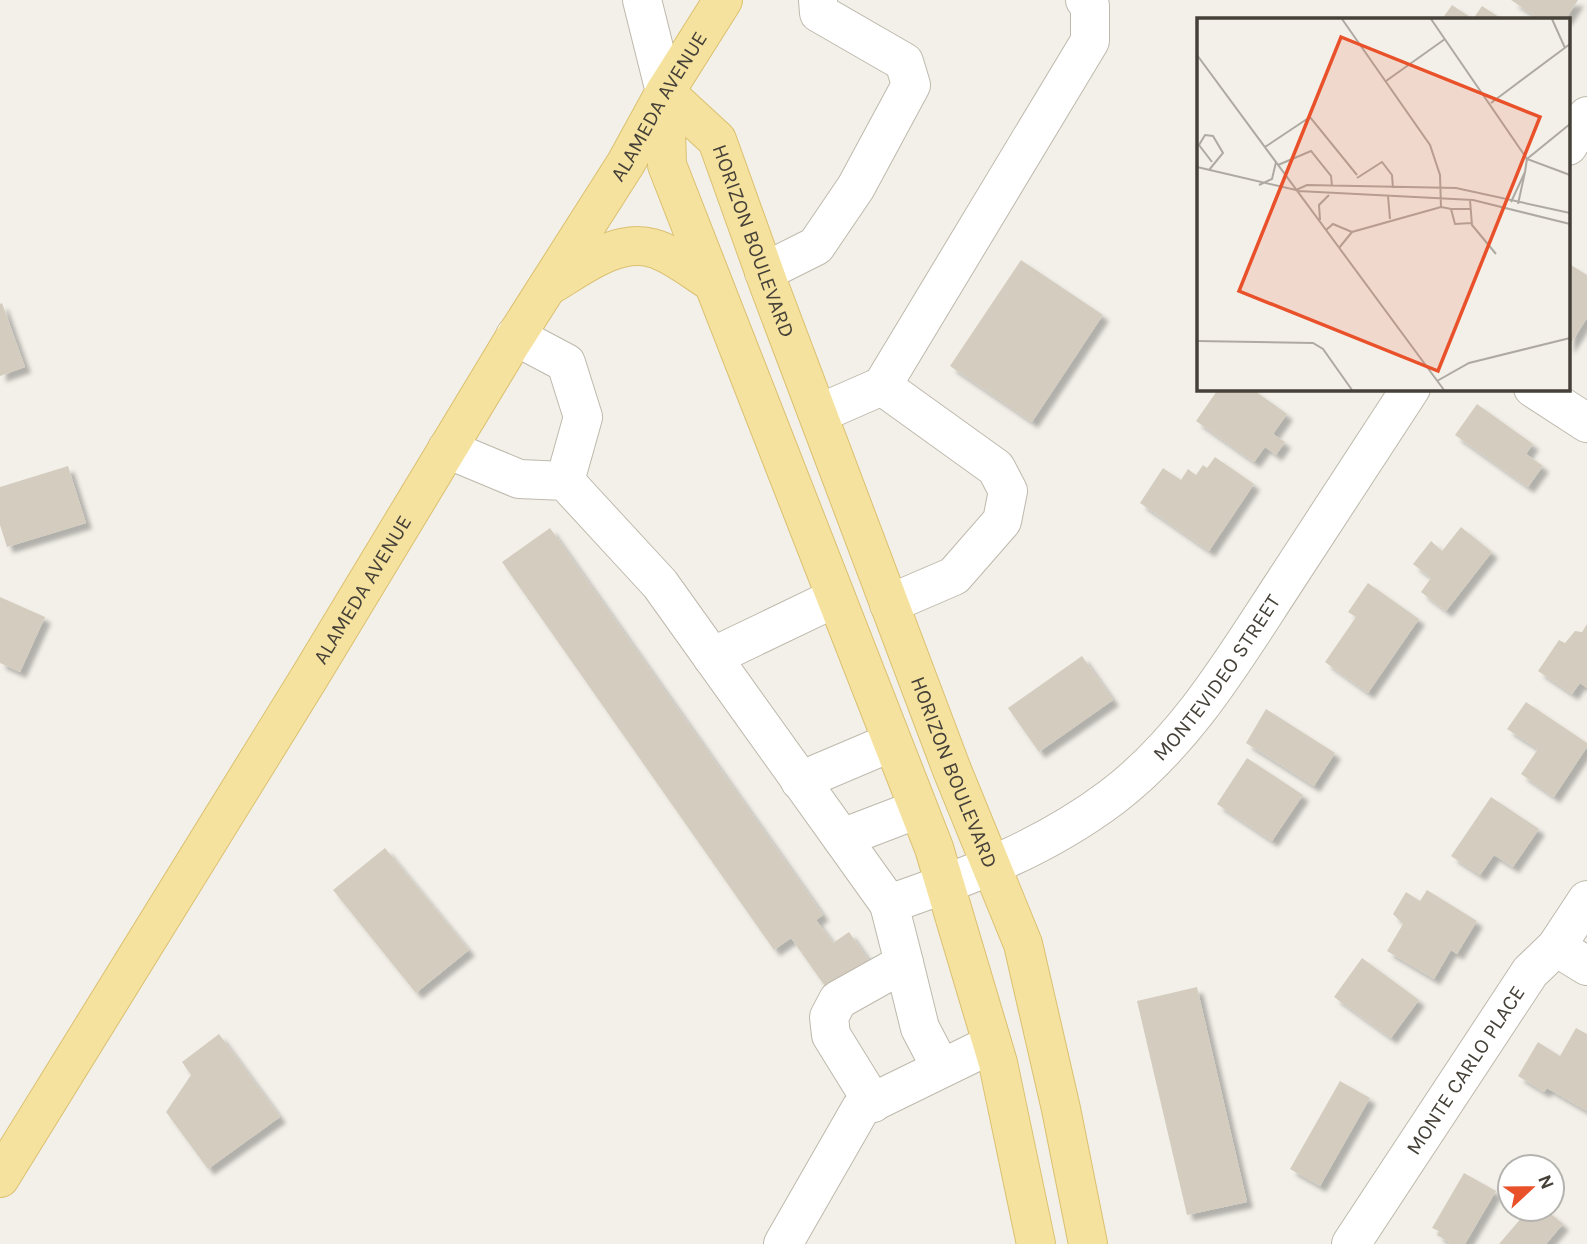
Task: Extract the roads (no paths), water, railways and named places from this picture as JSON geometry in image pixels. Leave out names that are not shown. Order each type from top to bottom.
[{"type":"main road","name":"ALAMEDA AVENUE","points":[[0,1178],[309,678],[515,336],[626,163],[665,92],[723,0]]},
{"type":"main road","name":"HORIZON BOULEVARD","points":[[665,92],[717,140],[889,604],[990,868],[1023,944],[1061,1109],[1088,1244]]},
{"type":"main road","points":[[665,92],[667,165],[710,281],[892,741],[945,884],[992,1044],[1036,1244]]},
{"type":"main road","points":[[547,287],[609,252],[633,244],[655,248],[710,281]]},
{"type":"street","points":[[642,0],[665,92]]},
{"type":"street","points":[[765,272],[816,246],[856,187],[911,85],[904,62],[820,13],[818,0]]},
{"type":"street","points":[[818,414],[882,387],[1090,41],[1090,6],[1085,0]]},
{"type":"street","points":[[1570,143],[1587,116]]},
{"type":"street","points":[[515,336],[566,363],[583,417],[565,481]]},
{"type":"street","points":[[882,387],[996,468],[1007,491],[1002,521],[954,576],[889,604]]},
{"type":"street","name":"MONTEVIDEO STREET","points":[[889,904],[990,868],[1060,833],[1114,796],[1150,762],[1199,709],[1409,390]]},
{"type":"street","points":[[1536,390],[1587,423]]},
{"type":"street","points":[[447,449],[519,479],[565,481],[660,584],[889,904],[920,1028],[942,1068]]},
{"type":"street","points":[[712,657],[835,598]]},
{"type":"street","points":[[800,780],[892,741]]},
{"type":"street","points":[[842,838],[918,809]]},
{"type":"street","name":"MONTE CARLO PLACE","points":[[1351,1244],[1530,972],[1572,956],[1587,900]]},
{"type":"street","points":[[873,1103],[831,1035],[829,1017],[838,1000],[904,963]]},
{"type":"street","points":[[783,1244],[861,1108],[992,1044]]}]
